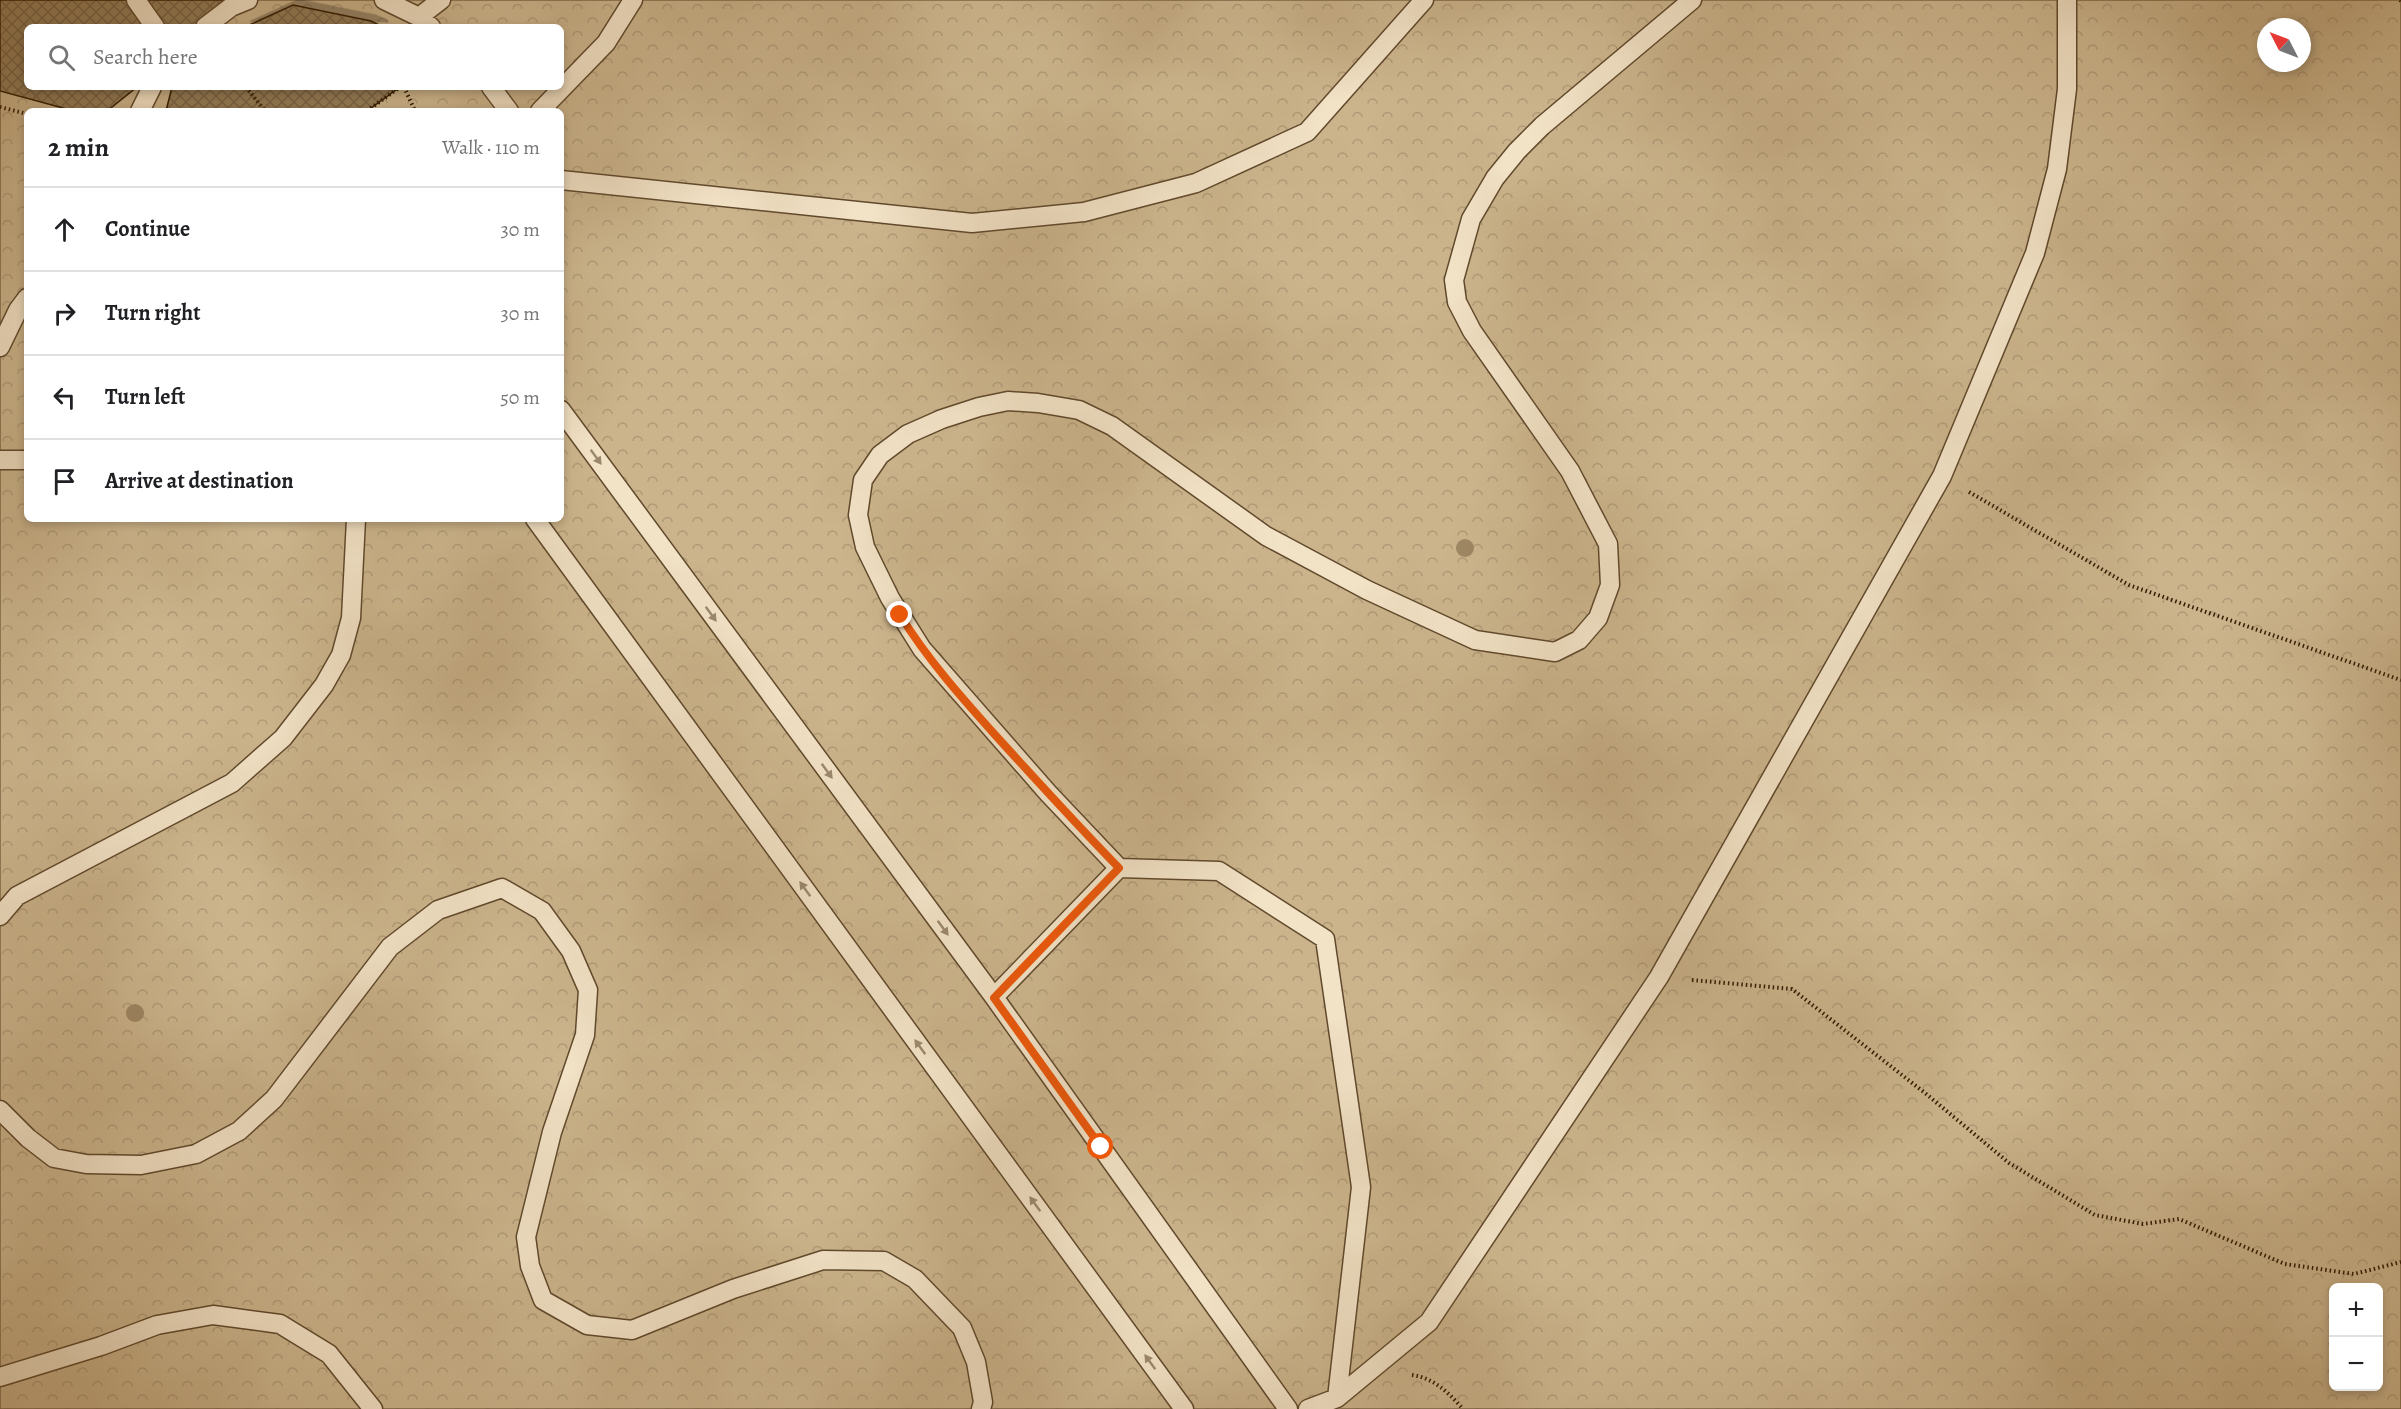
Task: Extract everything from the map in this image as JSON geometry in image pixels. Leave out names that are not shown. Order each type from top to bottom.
[{"type":"lane","points":[[136,0],[153,24]]},
{"type":"lane","points":[[209,24],[228,4],[248,0]]},
{"type":"lane","points":[[384,0],[425,22],[441,0]]},
{"type":"lane","points":[[564,86],[606,43],[633,0]]},
{"type":"lane","points":[[564,180],[972,223],[1084,212],[1196,183],[1307,132],[1425,0]]},
{"type":"lane","points":[[1337,1398],[1361,1187],[1325,939],[1219,871],[1119,868],[1040,785],[922,649],[890,598],[865,547],[858,515],[863,480],[880,455],[908,434],[942,419],[979,407],[1008,401],[1079,410],[1112,426],[1266,536],[1367,591],[1475,640],[1555,652],[1579,640],[1598,618],[1610,585],[1608,544],[1570,471],[1472,331],[1457,302],[1454,280],[1471,219],[1495,178],[1517,151],[1542,126],[1692,0]]},
{"type":"lane","points":[[1308,1409],[1337,1398],[1429,1322],[1659,977],[1942,476],[2035,253],[2057,168],[2067,89],[2067,0]]},
{"type":"lane","points":[[142,108],[150,90]]},
{"type":"lane","points":[[493,90],[506,108]]},
{"type":"lane","points":[[543,108],[560,90]]},
{"type":"lane","points":[[0,347],[24,302]]},
{"type":"lane","points":[[564,414],[994,998],[1288,1409]]},
{"type":"lane","points":[[0,460],[24,460]]},
{"type":"lane","points":[[0,916],[17,896],[232,783],[283,738],[324,685],[341,655],[351,618],[356,522]]},
{"type":"lane","points":[[537,522],[1184,1409]]},
{"type":"lane","points":[[994,998],[1119,868]]},
{"type":"lane","points":[[0,1110],[28,1138],[54,1158],[86,1164],[141,1165],[196,1154],[239,1131],[274,1099],[390,947],[438,910],[502,888],[542,911],[571,951],[588,990],[585,1035],[552,1132],[526,1237],[530,1266],[543,1300],[586,1325],[632,1330],[733,1289],[823,1260],[884,1261],[915,1279],[962,1328],[976,1362],[981,1409]]},
{"type":"lane","points":[[0,1377],[90,1349],[156,1325],[213,1315],[280,1324],[329,1354],[373,1409]]},
{"type":"path","points":[[248,90],[263,108]]},
{"type":"path","points":[[371,108],[398,90]]},
{"type":"path","points":[[404,90],[413,108]]},
{"type":"path","points":[[0,107],[24,113]]},
{"type":"path","points":[[1942,476],[2129,585],[2401,680]]},
{"type":"path","points":[[1659,977],[1791,988],[2009,1163],[2095,1215],[2143,1224],[2179,1219],[2285,1264],[2354,1274],[2401,1262]]},
{"type":"path","points":[[1366,1374],[1391,1372],[1421,1376],[1445,1389],[1463,1409]]},
{"type":"green space","points":[[0,0],[2401,0],[2401,1409],[0,1409]]},
{"type":"building","points":[[0,0],[248,0],[218,24],[24,24],[24,90],[133,90],[111,108],[63,108],[0,91]]},
{"type":"building","points":[[293,5],[377,24],[252,24]]},
{"type":"building","points":[[171,90],[396,90],[371,108],[167,108]]},
{"type":"route","points":[[900,615],[922,649],[959,694],[1119,868],[994,998],[1101,1147]]}]
